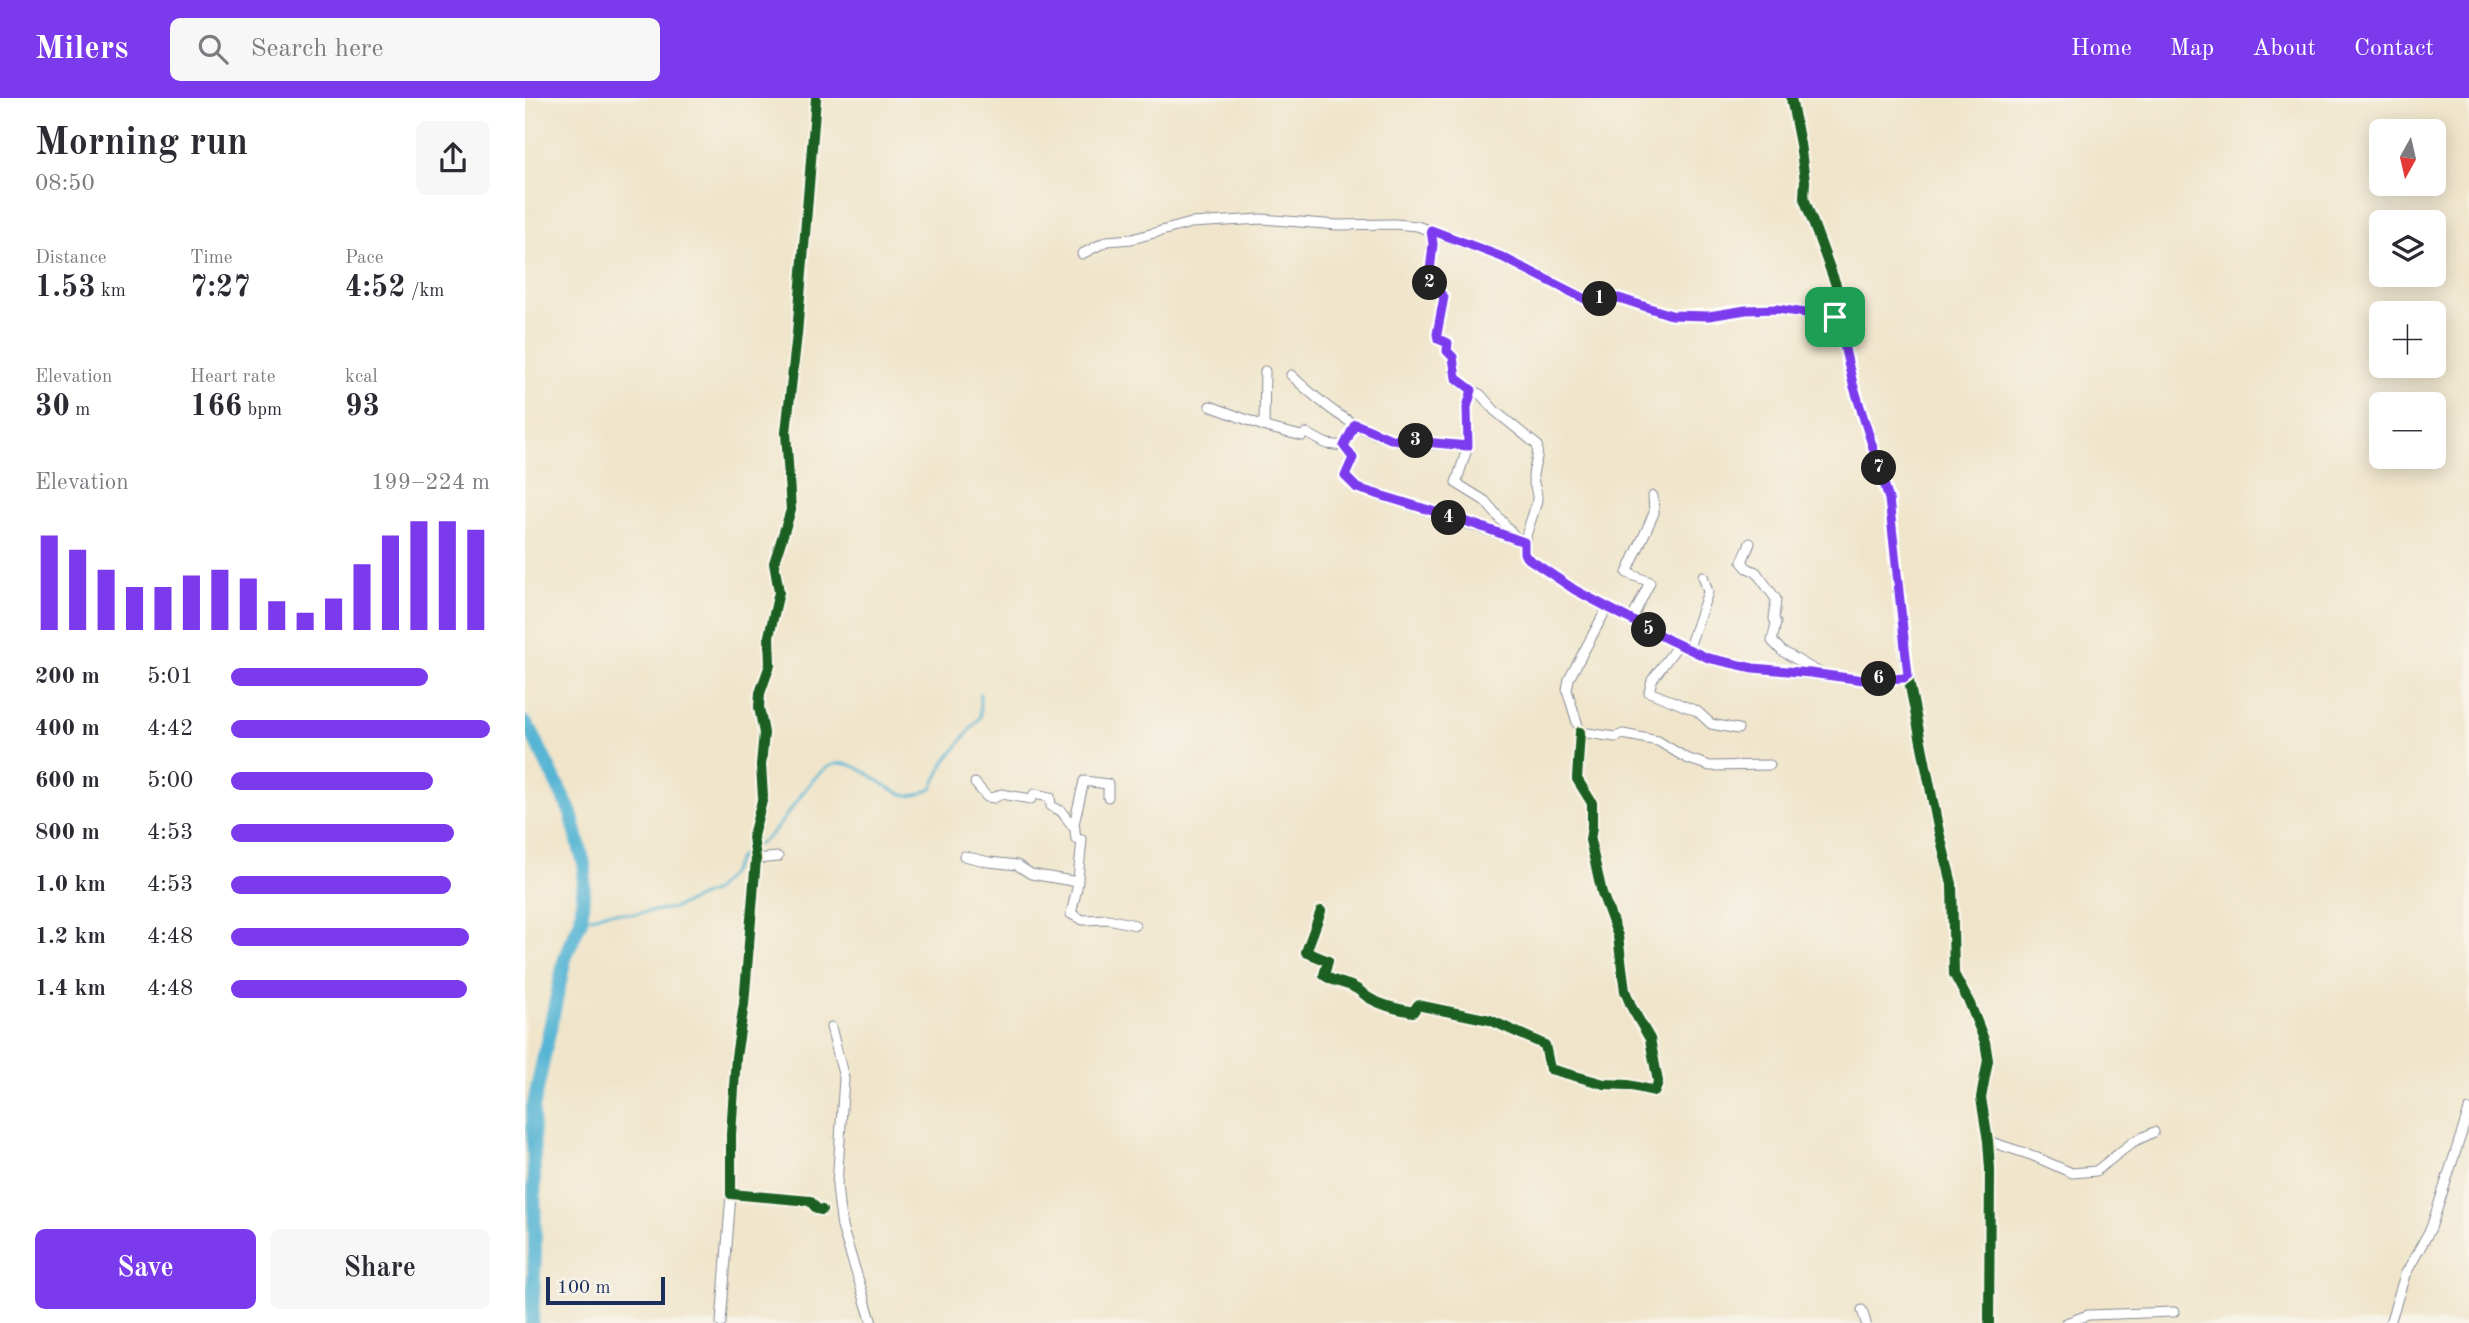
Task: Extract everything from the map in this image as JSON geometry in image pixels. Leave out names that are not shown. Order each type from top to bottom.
[{"type":"street","points":[[721,1323],[731,1194],[731,1135],[736,1057],[745,992],[756,859],[753,836],[763,797],[761,765],[764,733],[759,707],[760,693],[770,665],[769,636],[779,592],[774,563],[791,510],[786,432],[797,334],[816,98]]},
{"type":"street","points":[[1791,98],[1803,169],[1804,198],[1836,285],[1835,317],[1889,499],[1908,675],[1952,884],[1954,974],[1985,1042],[1988,1060],[1981,1098],[1988,1141],[1991,1207],[1989,1323]]},
{"type":"street","points":[[1082,254],[1107,241],[1132,239],[1191,223],[1262,219],[1337,225],[1394,224],[1431,230],[1502,257],[1587,300],[1619,298],[1671,315],[1709,316],[1746,310],[1777,309],[1835,317]]},
{"type":"street","points":[[1431,230],[1433,244],[1429,281],[1444,297],[1437,334],[1438,339],[1448,343],[1447,351],[1453,357],[1456,378],[1482,394],[1495,411],[1537,445],[1539,453],[1533,477],[1538,496],[1521,541]]},
{"type":"street","points":[[1264,426],[1265,371]]},
{"type":"street","points":[[1291,375],[1333,412],[1391,439],[1468,446]]},
{"type":"street","points":[[1472,390],[1467,407],[1468,446],[1456,483],[1485,501],[1521,541],[1526,557],[1575,590],[1708,658],[1753,668],[1864,680],[1904,678],[1908,675]]},
{"type":"street","points":[[1210,406],[1264,426],[1302,436],[1305,433],[1327,444],[1344,446],[1353,458],[1345,476],[1357,488],[1521,541]]},
{"type":"street","points":[[1344,446],[1355,424]]},
{"type":"street","points":[[1632,620],[1650,582],[1627,573],[1654,513],[1653,496]]},
{"type":"street","points":[[1751,542],[1742,562],[1756,572],[1776,599],[1776,623],[1772,641],[1782,651],[1825,675]]},
{"type":"street","points":[[1688,650],[1708,592],[1703,576]]},
{"type":"street","points":[[1321,911],[1306,952],[1328,961],[1324,975],[1327,978],[1341,985],[1355,987],[1366,997],[1402,1010],[1413,1012],[1418,1005],[1490,1020],[1545,1045],[1550,1069],[1604,1084],[1628,1085],[1655,1091],[1658,1082],[1650,1038],[1625,991],[1618,936],[1602,893],[1590,840],[1592,803],[1577,779],[1580,732],[1567,690],[1569,678],[1607,608]]},
{"type":"street","points":[[1678,645],[1652,680],[1649,692],[1697,711],[1711,724],[1738,729]]},
{"type":"street","points":[[1580,732],[1616,737],[1623,734],[1658,741],[1686,758],[1710,766],[1770,765]]},
{"type":"street","points":[[1108,797],[1108,784],[1084,781],[1075,829],[1076,839],[1082,840],[1078,882],[1071,914],[1083,920],[1108,919],[1135,925]]},
{"type":"street","points":[[975,783],[987,797],[994,798],[1001,794],[1031,799],[1034,794],[1050,797],[1051,806],[1061,811],[1075,829]]},
{"type":"street","points":[[964,856],[1017,865],[1031,874],[1078,882]]},
{"type":"street","points":[[756,859],[778,857]]},
{"type":"street","points":[[831,1027],[844,1078],[837,1185],[842,1227],[872,1323]]},
{"type":"street","points":[[2390,1323],[2405,1275],[2431,1228],[2469,1110]]},
{"type":"street","points":[[1988,1141],[2031,1155],[2072,1173],[2096,1171],[2133,1142],[2154,1132]]},
{"type":"street","points":[[731,1194],[810,1201],[821,1210]]},
{"type":"street","points":[[1862,1310],[1865,1323]]},
{"type":"street","points":[[2066,1323],[2088,1315],[2174,1312]]},
{"type":"waterway","points":[[757,845],[777,827],[816,776],[836,764],[856,767],[897,792],[907,795],[919,794],[932,788],[945,762],[980,717],[980,694]]},
{"type":"waterway","points":[[525,723],[571,813],[585,868],[581,920],[565,958],[533,1108],[535,1251],[532,1323]]},
{"type":"waterway","points":[[581,920],[609,912],[633,914],[674,908],[714,891],[731,873],[739,858],[751,848]]},
{"type":"cycle path","points":[[816,98],[797,334],[786,432],[791,510],[774,563],[779,592],[769,636],[770,665],[760,693],[759,707],[764,733],[761,765],[763,797],[753,836],[756,859],[744,1004],[736,1057],[731,1135],[731,1194],[810,1201],[817,1209],[822,1210]]},
{"type":"cycle path","points":[[1791,98],[1805,181],[1804,198],[1836,285],[1835,317],[1889,499],[1906,666],[1952,884],[1954,974],[1970,1004],[1985,1042],[1988,1060],[1981,1098],[1990,1169],[1989,1323]]},
{"type":"cycle path","points":[[1321,911],[1306,952],[1328,961],[1324,975],[1328,978],[1351,986],[1374,1001],[1396,1008],[1413,1012],[1418,1005],[1490,1020],[1545,1045],[1550,1069],[1604,1084],[1628,1085],[1655,1091],[1658,1082],[1650,1039],[1625,991],[1618,936],[1602,893],[1590,840],[1592,803],[1577,779],[1580,732]]},
{"type":"route","points":[[1431,230],[1502,257],[1587,300],[1619,298],[1671,315],[1709,316],[1746,310],[1777,309],[1835,317],[1889,499],[1908,675],[1904,678],[1864,680],[1795,673],[1753,668],[1708,658],[1575,590],[1526,557],[1524,542],[1357,488],[1345,476],[1353,458],[1344,446],[1355,424],[1391,439],[1468,446],[1467,407],[1472,390],[1456,378],[1453,357],[1447,351],[1448,343],[1438,339],[1444,297],[1429,281],[1433,244],[1431,230]]}]
